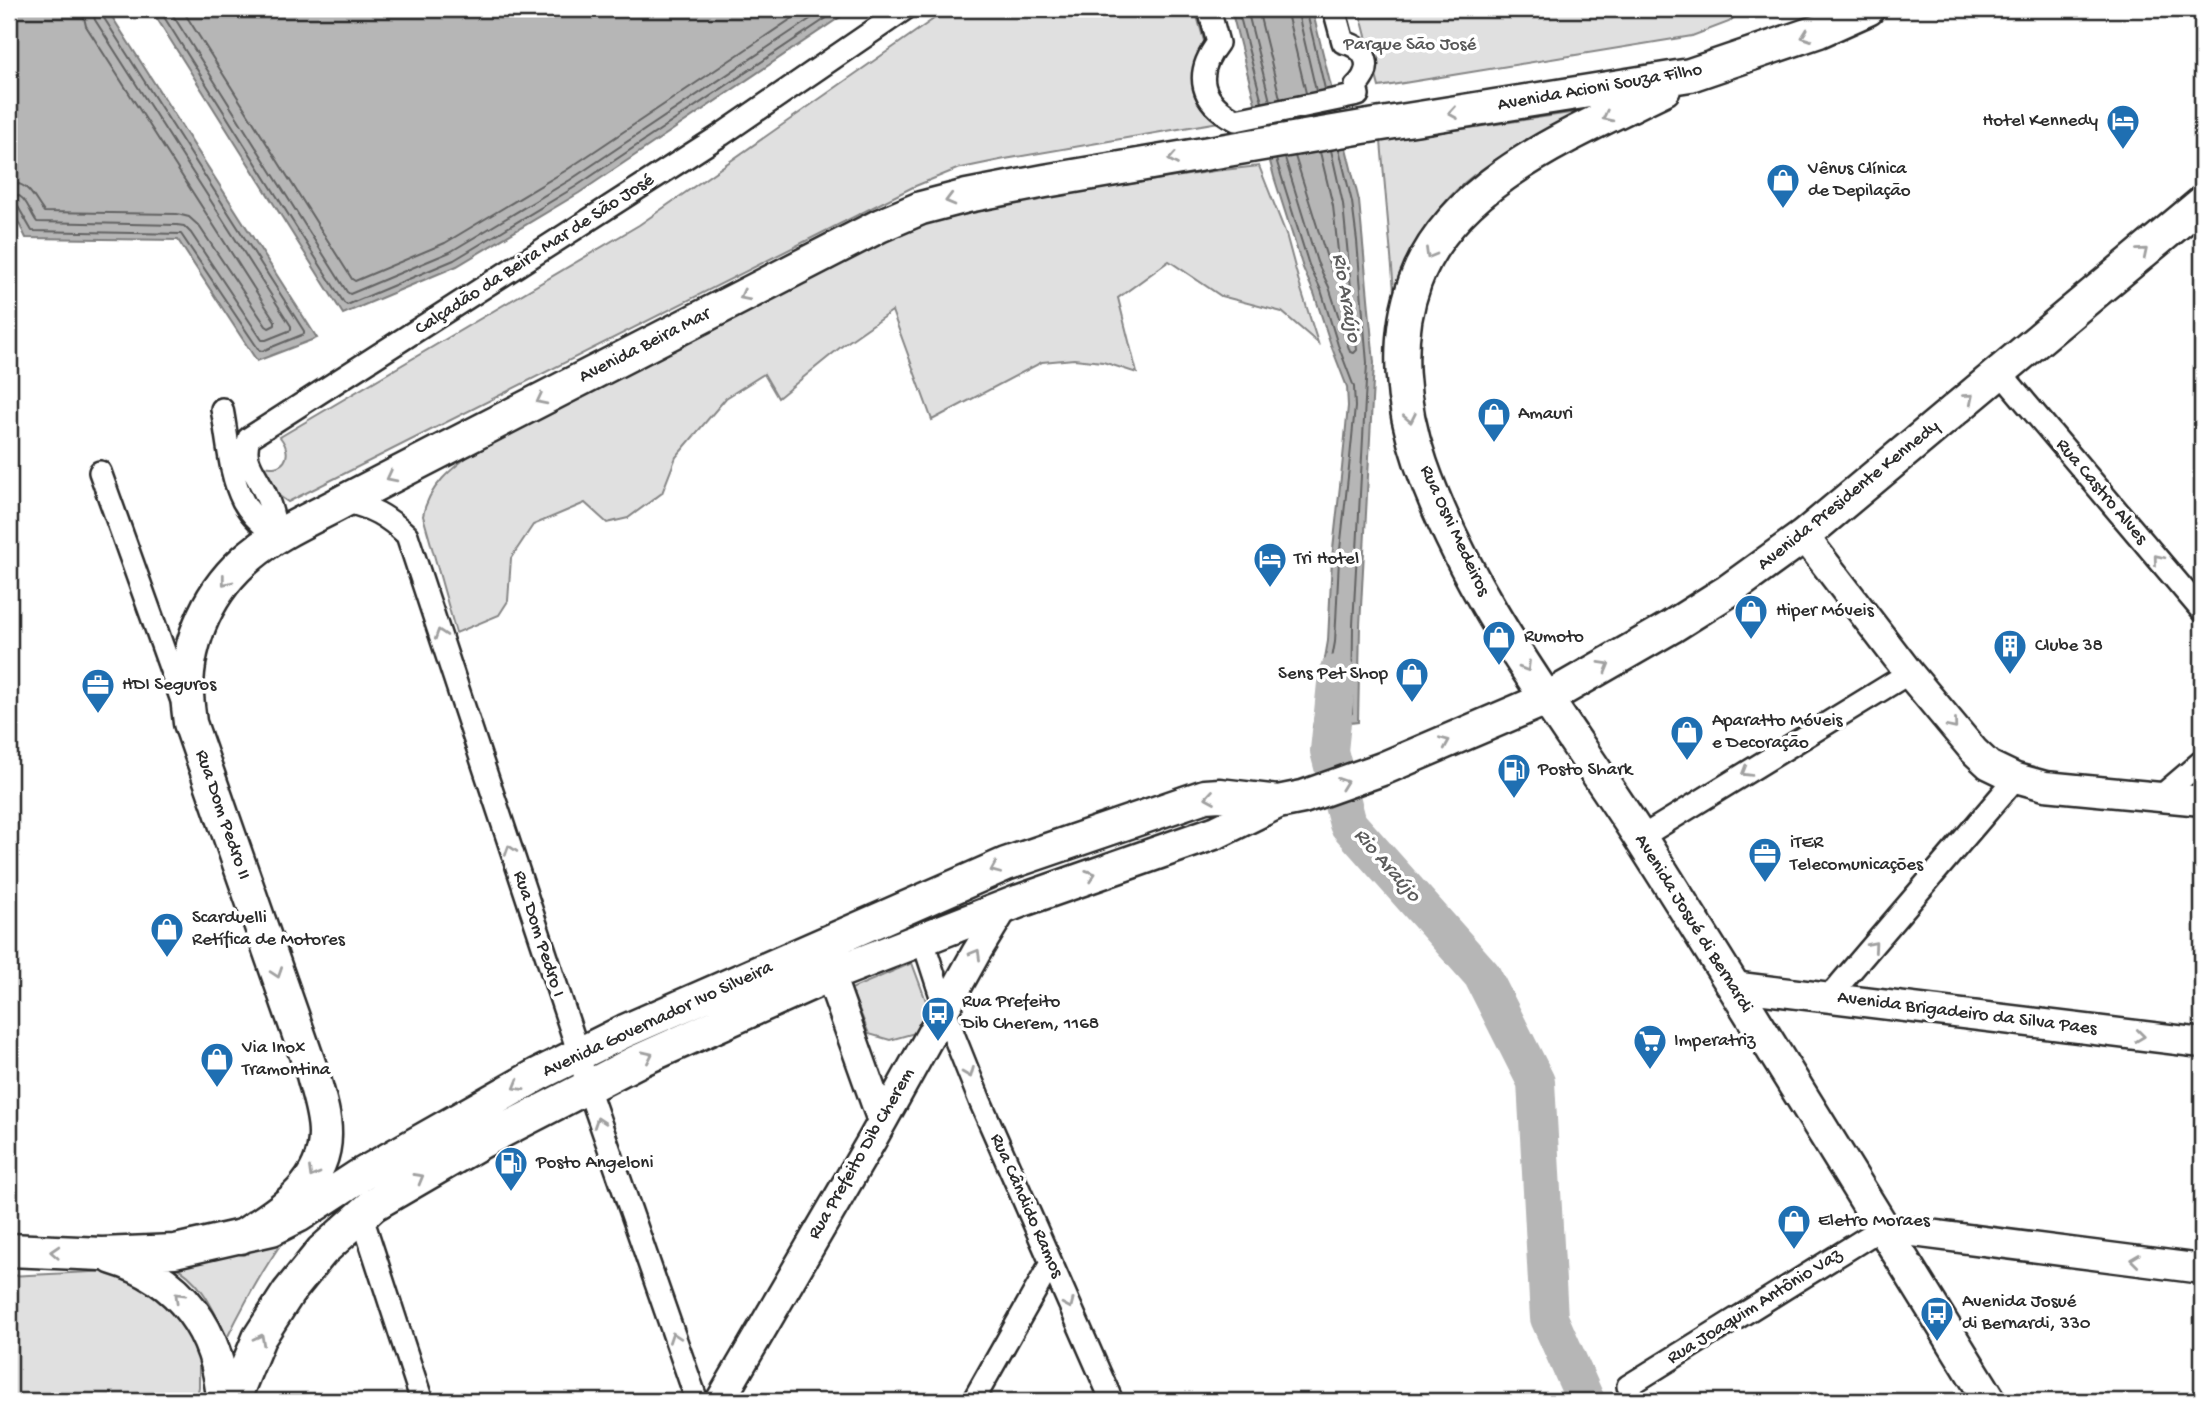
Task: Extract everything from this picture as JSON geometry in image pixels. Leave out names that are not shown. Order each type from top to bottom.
[{"type":"main road","name":"Avenida Acioni Souza Filho","points":[[1238,134],[1363,127],[1690,75],[1819,31],[1868,9]]},
{"type":"main road","name":"Rua Osni Medeiros","points":[[1546,699],[1474,579],[1437,505],[1420,461],[1404,387],[1402,350],[1407,315],[1416,281],[1430,251],[1454,218],[1489,184],[1534,156],[1690,75]]},
{"type":"main road","name":"Avenida Beira Mar","points":[[190,723],[187,692],[189,661],[197,630],[210,602],[251,554],[277,537],[867,233],[921,208],[1238,134]]},
{"type":"main road","name":"Avenida Presidente Kennedy","points":[[1290,799],[1382,769],[1546,699],[1728,591],[1804,536],[2201,207]]},
{"type":"main road","points":[[1804,536],[1909,673],[1974,751],[1989,765],[2016,778],[2045,786],[2202,801]]},
{"type":"main road","name":"Avenida Josué di Bernardi","points":[[1546,699],[1640,838],[1990,1401]]},
{"type":"main road","name":"Rua Dom Pedro II","points":[[190,723],[313,1075],[325,1134],[322,1157],[315,1173],[296,1199],[241,1237]]},
{"type":"main road","name":"Avenida Governador Ivo Silveira","points":[[233,1401],[259,1338],[288,1293],[322,1251],[361,1214],[483,1141],[1006,864],[1205,796],[1290,799]]},
{"type":"main road","name":"Avenida Governador Ivo Silveira","points":[[9,1250],[102,1254],[176,1251],[272,1229],[298,1216],[359,1176],[537,1075],[625,1031],[824,961],[922,939],[1004,907],[1217,832],[1290,799]]},
{"type":"main road","name":"Rua Prefeito Dib Cherem","points":[[720,1401],[1004,907]]},
{"type":"main road","points":[[824,961],[882,1121]]},
{"type":"main road","name":"Avenida Brigadeiro da Silva Paes","points":[[1732,986],[2202,1043]]},
{"type":"main road","points":[[859,1056],[878,1064],[901,1062],[921,1052]]},
{"type":"main road","points":[[1882,1228],[2202,1269]]},
{"type":"main road","points":[[102,1254],[131,1263],[149,1273],[181,1297],[201,1321],[214,1349],[222,1378],[223,1401]]},
{"type":"street","name":"Calçadão da Beira Mar de São José","points":[[277,537],[272,511],[247,459],[245,449],[249,438],[722,135],[905,9]]},
{"type":"street","points":[[1209,9],[1219,43],[1209,55],[1204,69],[1204,85],[1209,99],[1238,134],[1358,95],[1356,86],[1367,69],[1366,59],[1361,50],[1353,44],[1343,42],[1334,9]]},
{"type":"street","name":"Rua Castro Alves","points":[[2000,372],[2202,611]]},
{"type":"street","points":[[222,409],[236,481],[243,502],[259,523],[277,537]]},
{"type":"street","name":"Rua Dom Pedro II","points":[[100,472],[190,723]]},
{"type":"street","name":"Rua Dom Pedro I","points":[[344,501],[368,507],[389,518],[407,535],[579,1054],[587,1086],[697,1401]]},
{"type":"street","points":[[162,644],[174,655],[189,661]]},
{"type":"street","points":[[1640,838],[1909,673]]},
{"type":"street","points":[[2161,796],[2202,761]]},
{"type":"street","points":[[1828,998],[2016,778]]},
{"type":"street","name":"Rua Cândido Ramos","points":[[922,939],[980,1101],[1112,1401]]},
{"type":"street","points":[[361,1214],[422,1401]]},
{"type":"street","name":"Rua Joaquim Antônio Vaz","points":[[1628,1386],[1882,1228]]},
{"type":"street","points":[[973,1401],[1051,1263]]},
{"type":"green space","points":[[948,9],[1195,9],[1206,48],[1195,69],[1193,89],[1201,106],[1219,122],[957,169],[913,187],[288,502],[275,493],[261,465],[275,467],[284,461],[286,451],[280,437],[639,225]]},
{"type":"green space","name":"Parque São José","points":[[1359,9],[1743,9],[1729,22],[1692,36],[1379,87]]},
{"type":"green space","points":[[1584,111],[1506,153],[1452,194],[1423,233],[1394,291],[1381,141]]},
{"type":"green space","points":[[1259,166],[1286,234],[1318,343],[1282,312],[1221,296],[1169,261],[1118,298],[1137,373],[1103,362],[1074,359],[1042,362],[932,420],[892,311],[842,346],[778,398],[764,374],[726,398],[676,457],[662,493],[628,518],[607,523],[585,503],[533,525],[511,558],[508,601],[499,615],[456,633],[423,516],[430,495],[444,477],[479,448],[863,251],[927,223],[1039,198]]},
{"type":"green space","points":[[912,963],[929,1009],[915,1033],[890,1040],[869,1034],[851,989]]},
{"type":"green space","points":[[283,1241],[253,1288],[227,1338],[199,1287],[172,1265],[229,1256]]},
{"type":"green space","points":[[112,1271],[166,1292],[199,1350],[199,1387],[196,1401],[9,1401],[9,1276]]},
{"type":"water","points":[[9,9],[107,9],[317,338],[257,361],[178,240],[26,238],[9,203]]},
{"type":"water","points":[[151,9],[852,9],[579,193],[457,266],[343,314]]},
{"type":"water","points":[[1231,9],[1312,9],[1359,201],[1374,363],[1360,626],[1358,722],[1313,727],[1328,641],[1332,558],[1348,406],[1347,387],[1303,268],[1274,177]]},
{"type":"waterway","name":"Rio Araújo","points":[[1337,674],[1329,751],[1348,824],[1482,975],[1536,1082],[1549,1318],[1586,1401]]},
{"type":"place","name":"Hotel Kennedy","points":[[2123,151]]},
{"type":"place","name":"Vênus Clínica de Depilação","points":[[1783,210]]},
{"type":"place","name":"Amauri","points":[[1494,444]]},
{"type":"place","name":"Tri Hotel","points":[[1270,589]]},
{"type":"place","name":"Hiper Móveis","points":[[1751,641]]},
{"type":"place","name":"Rumoto","points":[[1499,667]]},
{"type":"place","name":"Clube 38","points":[[2010,676]]},
{"type":"place","name":"Sens Pet Shop","points":[[1412,704]]},
{"type":"place","name":"HDI Seguros","points":[[98,715]]},
{"type":"place","name":"Aparatto Móveis e Decoração","points":[[1687,762]]},
{"type":"place","name":"Posto Shark","points":[[1514,800]]},
{"type":"place","name":"iTER Telecomunicações","points":[[1765,884]]},
{"type":"place","name":"Scarduelli Retífica de Motores","points":[[167,959]]},
{"type":"place","name":"Rua Prefeito Dib Cherem, 1168","points":[[938,1043]]},
{"type":"place","name":"Imperatriz","points":[[1650,1071]]},
{"type":"place","name":"Via Inox Tramontina","points":[[217,1089]]},
{"type":"place","name":"Posto Angeloni","points":[[511,1193]]},
{"type":"place","name":"Eletro Moraes","points":[[1794,1251]]},
{"type":"place","name":"Avenida Josué di Bernardi, 330","points":[[1937,1343]]}]
